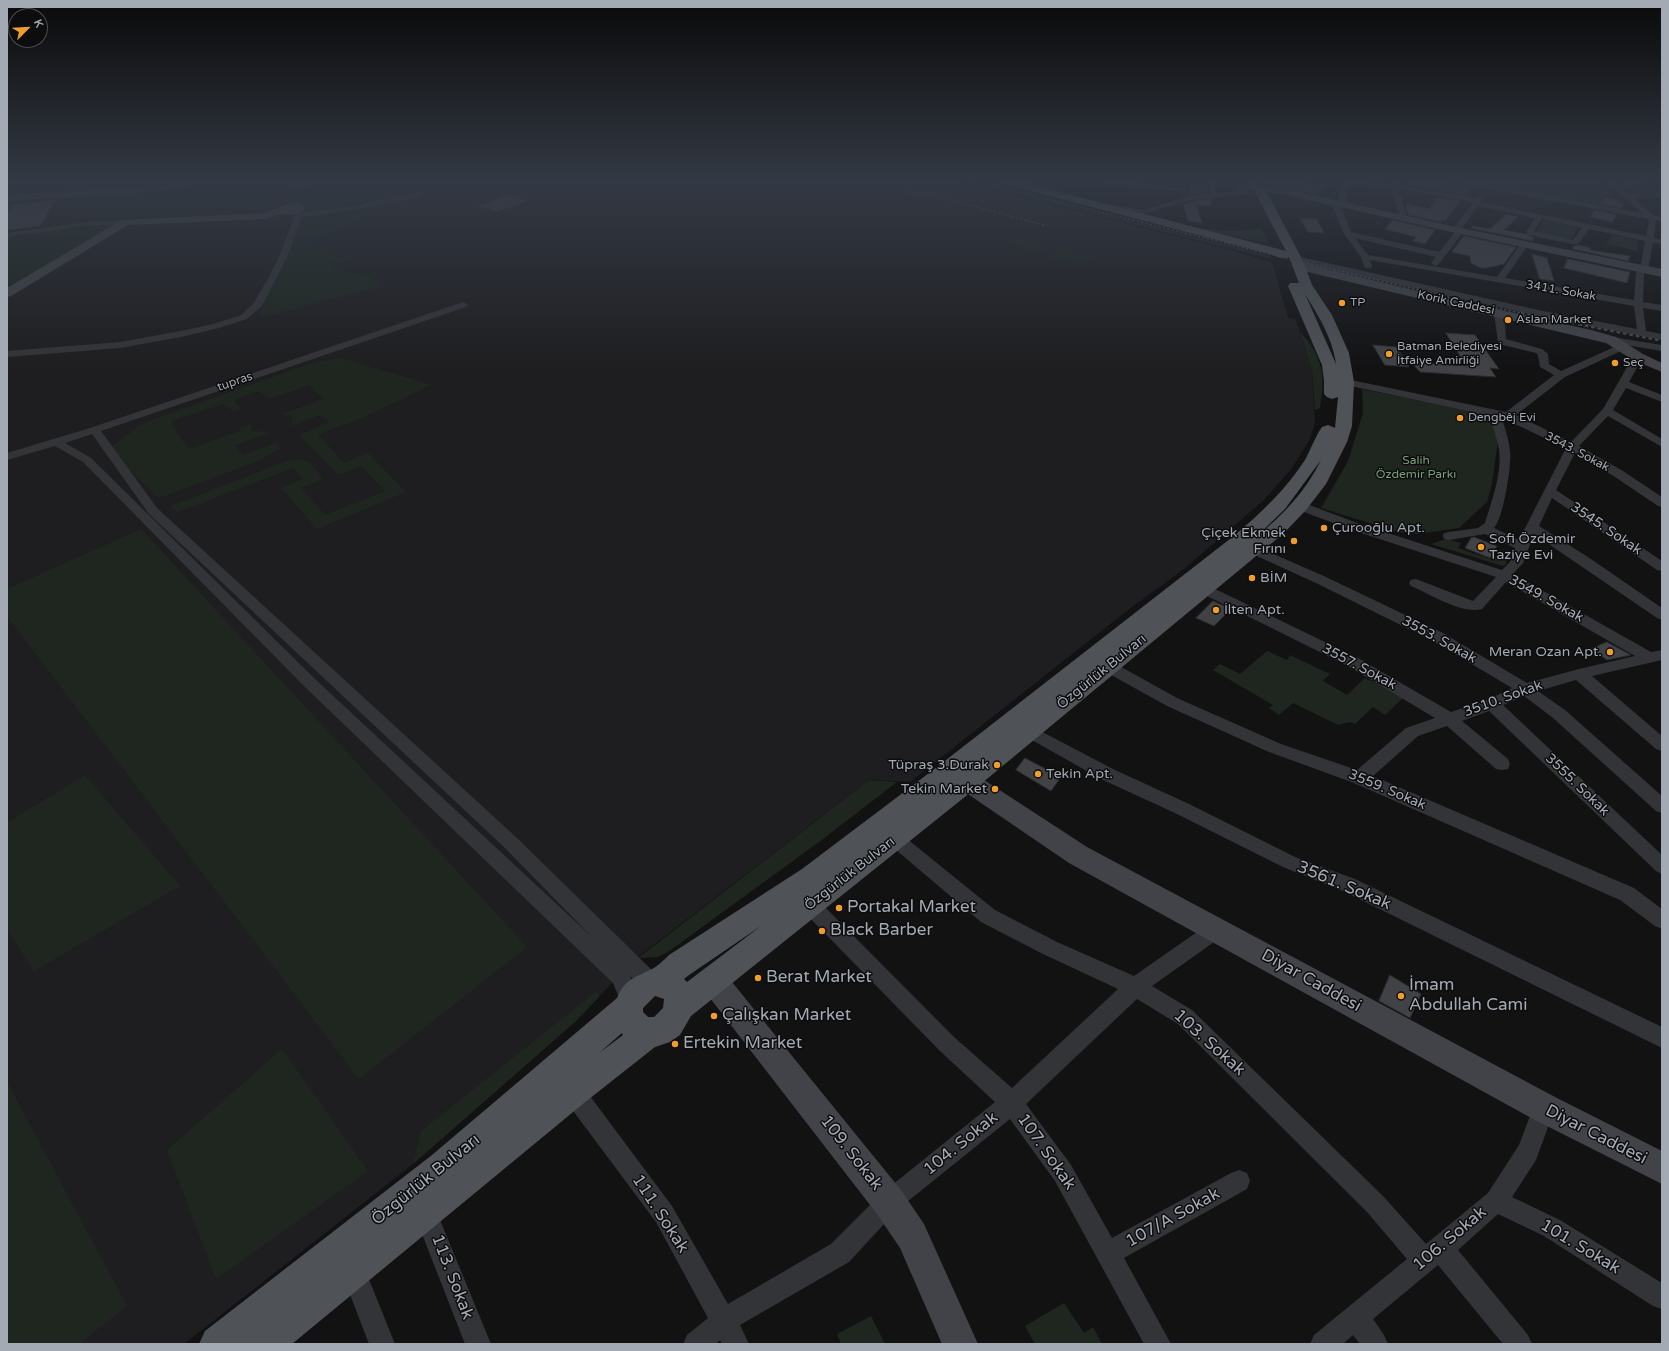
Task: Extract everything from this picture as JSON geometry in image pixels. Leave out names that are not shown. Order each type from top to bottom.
[{"type":"main road","points":[[1247,244],[1291,256]]},
{"type":"main road","points":[[1280,244],[1291,256]]},
{"type":"main road","points":[[1285,244],[1291,256]]},
{"type":"main road","name":"Özgürlük Bulvarı","points":[[680,1006],[968,781],[1253,549],[1277,529],[1300,506],[1320,480],[1339,442],[1344,426],[1346,382],[1342,352],[1323,331],[1291,256]]},
{"type":"main road","name":"Özgürlük Bulvarı","points":[[218,1344],[444,1167],[644,1001],[679,965],[811,877],[946,774],[1242,539],[1278,506],[1309,465],[1324,442],[1332,421],[1332,381],[1316,299],[1306,285],[1291,256]]},
{"type":"main road","points":[[673,987],[677,993],[680,1006],[678,1015],[673,1022],[666,1028],[658,1031],[644,1001],[673,987]]},
{"type":"main road","name":"Özgürlük Bulvarı","points":[[263,1344],[425,1211],[573,1092],[632,1047],[644,1001]]},
{"type":"street","points":[[7,293],[89,244]]},
{"type":"street","points":[[7,354],[120,345],[181,334],[216,326],[244,317],[252,312],[261,300],[283,257],[287,244]]},
{"type":"street","points":[[1355,244],[1365,257],[1372,276]]},
{"type":"street","points":[[1392,244],[1440,255]]},
{"type":"street","points":[[1432,268],[1448,244]]},
{"type":"street","points":[[1506,244],[1642,272],[1662,274]]},
{"type":"street","points":[[1513,244],[1662,277]]},
{"type":"street","points":[[1642,334],[1638,303],[1642,272],[1649,244]]},
{"type":"street","points":[[1499,280],[1522,248]]},
{"type":"street","points":[[1291,256],[1372,276],[1543,314],[1662,337]]},
{"type":"street","name":"Korik Caddesi","points":[[1291,256],[1319,275],[1337,276],[1499,313],[1617,343],[1638,357],[1662,368]]},
{"type":"street","name":"3411. Sokak","points":[[1365,257],[1662,308]]},
{"type":"street","name":"tupras","points":[[7,457],[94,430],[463,305]]},
{"type":"street","points":[[1499,313],[1501,340],[1506,344],[1539,351],[1543,354],[1544,365],[1561,375]]},
{"type":"street","points":[[1449,536],[1482,531],[1491,525],[1502,482],[1505,454],[1496,421],[1502,415],[1561,375],[1617,343],[1662,348]]},
{"type":"street","points":[[1416,583],[1474,607],[1516,563],[1522,546],[1551,492],[1572,447],[1606,411],[1638,357]]},
{"type":"street","name":"3543. Sokak","points":[[1346,382],[1502,415],[1572,447],[1662,503]]},
{"type":"street","points":[[1623,383],[1662,399]]},
{"type":"street","points":[[1606,411],[1662,444]]},
{"type":"street","points":[[94,430],[153,512],[511,843],[644,1001]]},
{"type":"street","points":[[56,442],[88,460],[310,683],[620,976],[644,1001]]},
{"type":"street","name":"3545. Sokak","points":[[1551,492],[1662,567]]},
{"type":"street","name":"3549. Sokak","points":[[1300,506],[1356,527],[1504,575],[1656,657]]},
{"type":"street","points":[[1532,526],[1662,615]]},
{"type":"street","points":[[1485,529],[1522,546]]},
{"type":"street","name":"3553. Sokak","points":[[1253,549],[1321,580],[1438,637],[1525,689],[1559,714],[1662,806]]},
{"type":"street","name":"3557. Sokak","points":[[1204,589],[1353,662],[1450,719],[1502,764]]},
{"type":"street","name":"3510. Sokak","points":[[1360,778],[1412,732],[1492,704],[1525,689],[1579,674],[1656,657]]},
{"type":"street","name":"3559. Sokak","points":[[1108,667],[1172,702],[1275,748],[1360,778],[1627,894],[1662,920]]},
{"type":"street","points":[[1579,674],[1662,745]]},
{"type":"street","name":"3555. Sokak","points":[[1492,704],[1662,866]]},
{"type":"street","name":"3561. Sokak","points":[[1029,731],[1107,774],[1184,809],[1289,862],[1349,885],[1662,1038]]},
{"type":"street","name":"Diyar Caddesi","points":[[968,781],[1078,855],[1217,929],[1544,1108],[1662,1168]]},
{"type":"street","name":"103. Sokak","points":[[895,839],[988,916],[1050,948],[1135,987],[1185,1017],[1375,1204],[1433,1255],[1519,1344]]},
{"type":"street","name":"107. Sokak","points":[[810,905],[947,1044],[1012,1103],[1063,1173],[1158,1344]]},
{"type":"street","name":"104. Sokak","points":[[696,1344],[723,1321],[840,1253],[889,1202],[1012,1103],[1135,987],[1217,929]]},
{"type":"street","name":"109. Sokak","points":[[713,980],[889,1202],[912,1236],[960,1344]]},
{"type":"street","name":"111. Sokak","points":[[573,1092],[664,1214],[736,1344]]},
{"type":"street","name":"106. Sokak","points":[[1323,1344],[1433,1255],[1496,1201],[1528,1152],[1544,1108]]},
{"type":"street","name":"107/A Sokak","points":[[1108,1254],[1239,1182]]},
{"type":"street","name":"101. Sokak","points":[[1496,1201],[1552,1228],[1662,1297]]},
{"type":"street","name":"113. Sokak","points":[[425,1211],[478,1344]]},
{"type":"street","points":[[353,1271],[382,1344]]},
{"type":"street","points":[[1356,1317],[1375,1344]]},
{"type":"shaded area","points":[[7,244],[1207,244],[1272,263],[1288,317],[1296,320],[1312,370],[1315,423],[1310,439],[1292,468],[1265,499],[1184,569],[1128,610],[910,782],[869,780],[634,960],[576,1021],[413,1164],[184,1344],[7,1344]]},
{"type":"green space","points":[[7,244],[83,244],[12,284],[7,284]]},
{"type":"green space","points":[[292,244],[309,244],[346,261],[327,264],[336,270],[372,277],[380,286],[269,316],[258,316]]},
{"type":"green space","points":[[1011,244],[1048,245],[1049,247],[1038,252]]},
{"type":"green space","points":[[1213,244],[1223,244],[1271,256],[1269,258]]},
{"type":"green space","points":[[1606,244],[1637,244],[1638,251]]},
{"type":"green space","points":[[1062,250],[1089,257],[1089,259],[1082,264],[1053,256]]},
{"type":"green space","points":[[1300,332],[1315,352],[1321,367],[1323,382],[1320,408],[1315,410],[1312,370]]},
{"type":"green space","points":[[341,358],[432,385],[353,422],[318,434],[344,463],[368,453],[406,492],[317,529],[281,488],[303,479],[293,468],[178,512],[170,508],[173,505],[287,461],[300,459],[305,460],[312,465],[323,479],[301,488],[325,515],[385,491],[361,466],[338,475],[300,435],[330,422],[320,415],[291,426],[293,417],[282,414],[324,399],[309,385],[270,399],[259,391],[234,400],[241,409],[233,411],[224,404],[172,421],[176,432],[189,449],[242,430],[239,428],[251,424],[251,430],[270,433],[235,445],[242,455],[278,442],[280,449],[253,463],[159,498],[107,450],[143,423],[315,362]]},
{"type":"green space","name":"Salih Özdemir Parkı","points":[[1362,389],[1484,414],[1493,422],[1498,440],[1492,484],[1487,502],[1459,528],[1417,534],[1398,532],[1321,508],[1348,461],[1363,413]]},
{"type":"green space","points":[[141,529],[527,947],[359,1079],[7,616],[7,589]]},
{"type":"green space","points":[[1446,539],[1461,543],[1458,548],[1493,560],[1497,554],[1507,558],[1506,565],[1503,566],[1431,544]]},
{"type":"green space","points":[[1267,651],[1287,660],[1290,655],[1330,674],[1323,681],[1347,695],[1365,678],[1404,697],[1385,715],[1373,707],[1355,724],[1350,722],[1338,725],[1293,703],[1279,715],[1269,708],[1273,705],[1213,670],[1220,664],[1240,674]]},
{"type":"green space","points":[[85,775],[180,886],[34,971],[7,930],[7,823]]},
{"type":"green space","points":[[869,780],[897,782],[819,842],[668,952],[657,957],[638,958]]},
{"type":"green space","points":[[597,991],[599,997],[576,1021],[413,1164],[421,1131]]},
{"type":"green space","points":[[282,1049],[368,1171],[216,1279],[167,1150]]},
{"type":"green space","points":[[7,1082],[127,1306],[79,1344],[7,1344]]},
{"type":"green space","points":[[1064,1303],[1084,1333],[1093,1327],[1102,1344],[1035,1344],[1025,1326]]},
{"type":"green space","points":[[871,1316],[885,1344],[841,1344],[837,1334]]},
{"type":"building","points":[[1458,244],[1502,244],[1516,247],[1504,264],[1486,268],[1481,268],[1471,263],[1470,256],[1452,252]]},
{"type":"building","points":[[1579,245],[1591,248],[1590,250],[1630,256],[1628,261],[1573,249],[1574,246]]},
{"type":"building","points":[[1532,254],[1547,258],[1554,281],[1540,279]]},
{"type":"building","points":[[1568,259],[1630,272],[1627,283],[1564,268]]},
{"type":"building","points":[[1446,333],[1475,335],[1499,369],[1490,368],[1496,377],[1420,372],[1411,362],[1466,366]]},
{"type":"building","name":"Batman Belediyesi İtfaiye Amirliği","points":[[1373,345],[1397,347],[1409,367],[1385,365]]},
{"type":"building","name":"Sofi Özdemir Taziye Evi","points":[[1474,537],[1497,546],[1490,558],[1465,548],[1471,538]]},
{"type":"building","name":"İlten Apt.","points":[[1213,601],[1229,608],[1225,612],[1226,614],[1214,626],[1196,618]]},
{"type":"building","name":"Meran Ozan Apt.","points":[[1607,642],[1631,655],[1607,660],[1591,649]]},
{"type":"building","name":"Tekin Apt.","points":[[1025,758],[1061,777],[1051,791],[1016,770]]},
{"type":"building","name":"İmam Abdullah Cami","points":[[1390,975],[1421,994],[1410,1018],[1379,1001]]},
{"type":"railway","points":[[1229,244],[1481,305],[1521,313]]},
{"type":"railway","points":[[1521,313],[1662,341]]},
{"type":"railway","points":[[1521,313],[1526,314]]},
{"type":"place","name":"TP","points":[[1342,303]]},
{"type":"place","name":"Aslan Market","points":[[1508,320]]},
{"type":"place","name":"Batman Belediyesi İtfaiye Amirliği","points":[[1389,354]]},
{"type":"place","name":"Seç","points":[[1615,363]]},
{"type":"place","name":"Dengbêj Evi","points":[[1460,418]]},
{"type":"place","name":"Çurooğlu Apt.","points":[[1324,528]]},
{"type":"place","name":"Çiçek Ekmek Fırını","points":[[1294,541]]},
{"type":"place","name":"Sofi Özdemir Taziye Evi","points":[[1481,547]]},
{"type":"place","name":"BİM","points":[[1252,578]]},
{"type":"place","name":"İlten Apt.","points":[[1216,610]]},
{"type":"place","name":"Meran Ozan Apt.","points":[[1610,652]]},
{"type":"place","name":"Tüpraş 3.Durak","points":[[997,765]]},
{"type":"place","name":"Tekin Apt.","points":[[1038,774]]},
{"type":"place","name":"Tekin Market","points":[[995,789]]},
{"type":"place","name":"Portakal Market","points":[[839,908]]},
{"type":"place","name":"Black Barber","points":[[822,931]]},
{"type":"place","name":"Berat Market","points":[[758,978]]},
{"type":"place","name":"İmam Abdullah Cami","points":[[1401,996]]},
{"type":"place","name":"Çalışkan Market","points":[[714,1016]]},
{"type":"place","name":"Ertekin Market","points":[[675,1044]]}]
